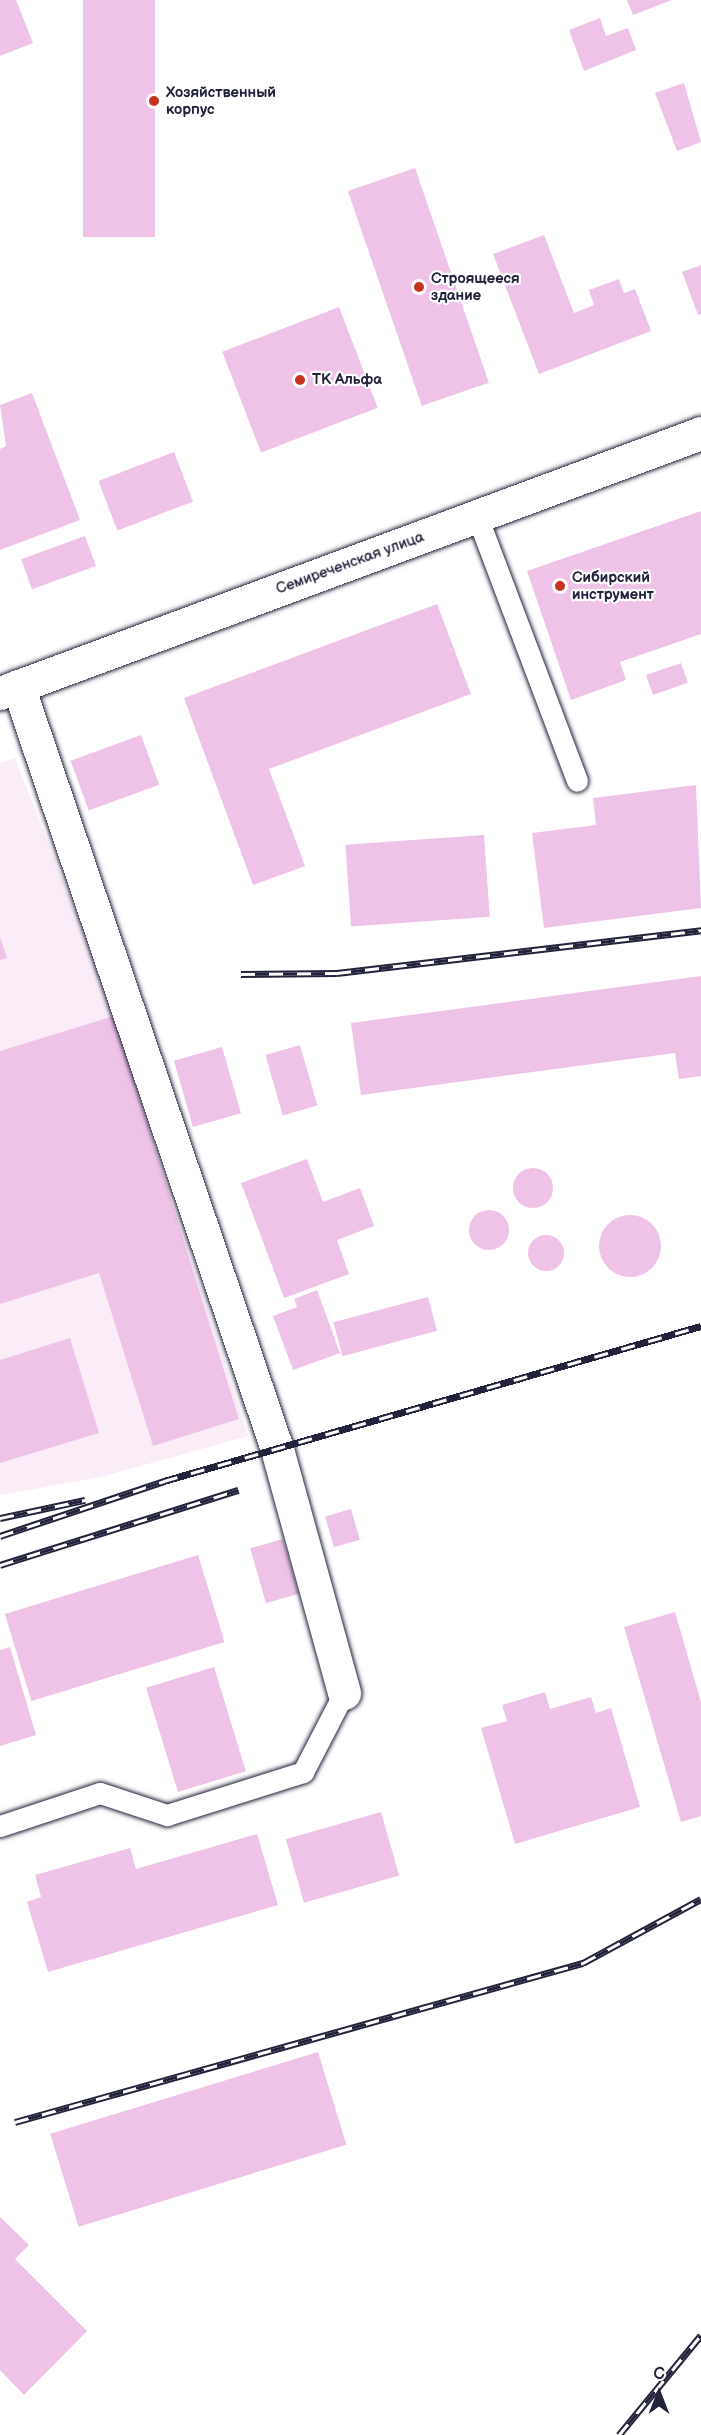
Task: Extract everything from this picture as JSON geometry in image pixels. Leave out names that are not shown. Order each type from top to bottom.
[{"type":"street","name":"Семиреченская улица","points":[[9,689],[701,433]]},
{"type":"street","points":[[9,689],[277,1449],[344,1693]]},
{"type":"lane","points":[[477,516],[577,782]]},
{"type":"lane","points":[[0,1826],[100,1793],[167,1815],[303,1772],[344,1693]]},
{"type":"shaded area","points":[[15,758],[113,1008],[248,1436],[101,1477],[0,1495],[0,763]]},
{"type":"building","points":[[0,0],[16,0],[33,43],[0,56]]},
{"type":"building","points":[[83,0],[155,0],[155,237],[83,237]]},
{"type":"building","points":[[627,0],[672,0],[633,15]]},
{"type":"building","points":[[600,18],[606,36],[628,28],[636,50],[584,71],[569,30]]},
{"type":"building","points":[[684,83],[701,142],[677,151],[655,93]]},
{"type":"building","name":"Строящееся здание","points":[[415,168],[489,383],[422,406],[348,191]]},
{"type":"building","points":[[544,235],[574,313],[594,305],[589,290],[619,279],[624,293],[635,289],[651,331],[539,374],[493,254]]},
{"type":"building","points":[[701,265],[701,314],[698,315],[682,272]]},
{"type":"building","name":"ТК Альфа","points":[[339,307],[378,408],[261,453],[222,352]]},
{"type":"building","points":[[32,393],[80,520],[0,550],[0,449],[6,446],[0,405]]},
{"type":"building","points":[[174,452],[193,501],[117,531],[98,481]]},
{"type":"building","points":[[701,511],[701,634],[620,662],[626,680],[571,700],[527,571]]},
{"type":"building","points":[[85,536],[96,566],[32,589],[21,559]]},
{"type":"building","points":[[437,604],[471,694],[269,769],[305,866],[253,885],[184,698]]},
{"type":"building","points":[[681,663],[688,683],[653,695],[646,675]]},
{"type":"building","points":[[141,735],[159,785],[89,810],[71,761]]},
{"type":"building","points":[[696,785],[701,908],[544,928],[532,833],[596,825],[593,798]]},
{"type":"building","points":[[484,835],[490,917],[351,926],[345,845]]},
{"type":"building","points":[[0,937],[7,958],[0,960]]},
{"type":"building","points":[[701,976],[701,1076],[679,1079],[675,1053],[361,1095],[351,1023]]},
{"type":"building","points":[[114,1016],[239,1419],[153,1446],[99,1273],[0,1304],[0,1051]]},
{"type":"building","points":[[300,1045],[317,1106],[283,1115],[265,1055]]},
{"type":"building","points":[[222,1047],[241,1113],[193,1127],[174,1061]]},
{"type":"building","points":[[307,1159],[323,1202],[360,1188],[374,1226],[337,1240],[349,1274],[284,1298],[241,1183]]},
{"type":"building","points":[[533,1168],[547,1174],[553,1188],[547,1202],[533,1208],[519,1202],[513,1188],[519,1174]]},
{"type":"building","points":[[489,1210],[503,1216],[509,1230],[503,1244],[489,1250],[475,1244],[469,1230],[475,1216]]},
{"type":"building","points":[[630,1215],[647,1220],[652,1224],[656,1229],[661,1246],[656,1263],[652,1268],[647,1272],[630,1277],[613,1272],[608,1268],[604,1263],[599,1246],[604,1229],[608,1224],[613,1220]]},
{"type":"building","points":[[546,1235],[559,1240],[564,1253],[559,1266],[546,1271],[533,1266],[528,1253],[533,1240]]},
{"type":"building","points":[[317,1290],[340,1353],[293,1370],[273,1316],[297,1307],[294,1299]]},
{"type":"building","points":[[428,1297],[437,1331],[342,1356],[333,1322]]},
{"type":"building","points":[[70,1338],[99,1433],[0,1463],[0,1360]]},
{"type":"building","points":[[351,1509],[360,1540],[334,1547],[325,1516]]},
{"type":"building","points":[[283,1539],[299,1594],[266,1603],[250,1548]]},
{"type":"building","points":[[198,1555],[225,1642],[31,1701],[5,1614]]},
{"type":"building","points":[[675,1612],[701,1702],[701,1816],[681,1822],[624,1627]]},
{"type":"building","points":[[10,1647],[36,1735],[0,1746],[0,1650]]},
{"type":"building","points":[[214,1667],[246,1771],[178,1792],[146,1688]]},
{"type":"building","points":[[545,1692],[550,1709],[591,1697],[596,1713],[611,1708],[640,1807],[515,1844],[481,1728],[507,1721],[502,1705]]},
{"type":"building","points":[[381,1812],[399,1875],[304,1903],[286,1839]]},
{"type":"building","points":[[257,1834],[278,1905],[48,1972],[27,1902],[41,1897],[35,1875],[130,1848],[136,1869]]},
{"type":"building","points":[[318,2052],[346,2145],[79,2227],[50,2134]]},
{"type":"building","points":[[0,2217],[29,2245],[15,2259],[87,2331],[24,2395],[0,2370]]},
{"type":"railway","points":[[241,974],[337,973],[701,930]]},
{"type":"railway","points":[[0,1536],[164,1481],[701,1326]]},
{"type":"railway","points":[[0,1565],[238,1490]]},
{"type":"railway","points":[[0,1518],[85,1500]]},
{"type":"railway","points":[[15,2122],[583,1963],[701,1899]]},
{"type":"railway","points":[[619,2435],[701,2335]]},
{"type":"place","name":"Хозяйственный корпус","points":[[154,101]]},
{"type":"place","name":"Строящееся здание","points":[[419,287]]},
{"type":"place","name":"ТК Альфа","points":[[300,380]]},
{"type":"place","name":"Сибирский инструмент","points":[[560,586]]}]
